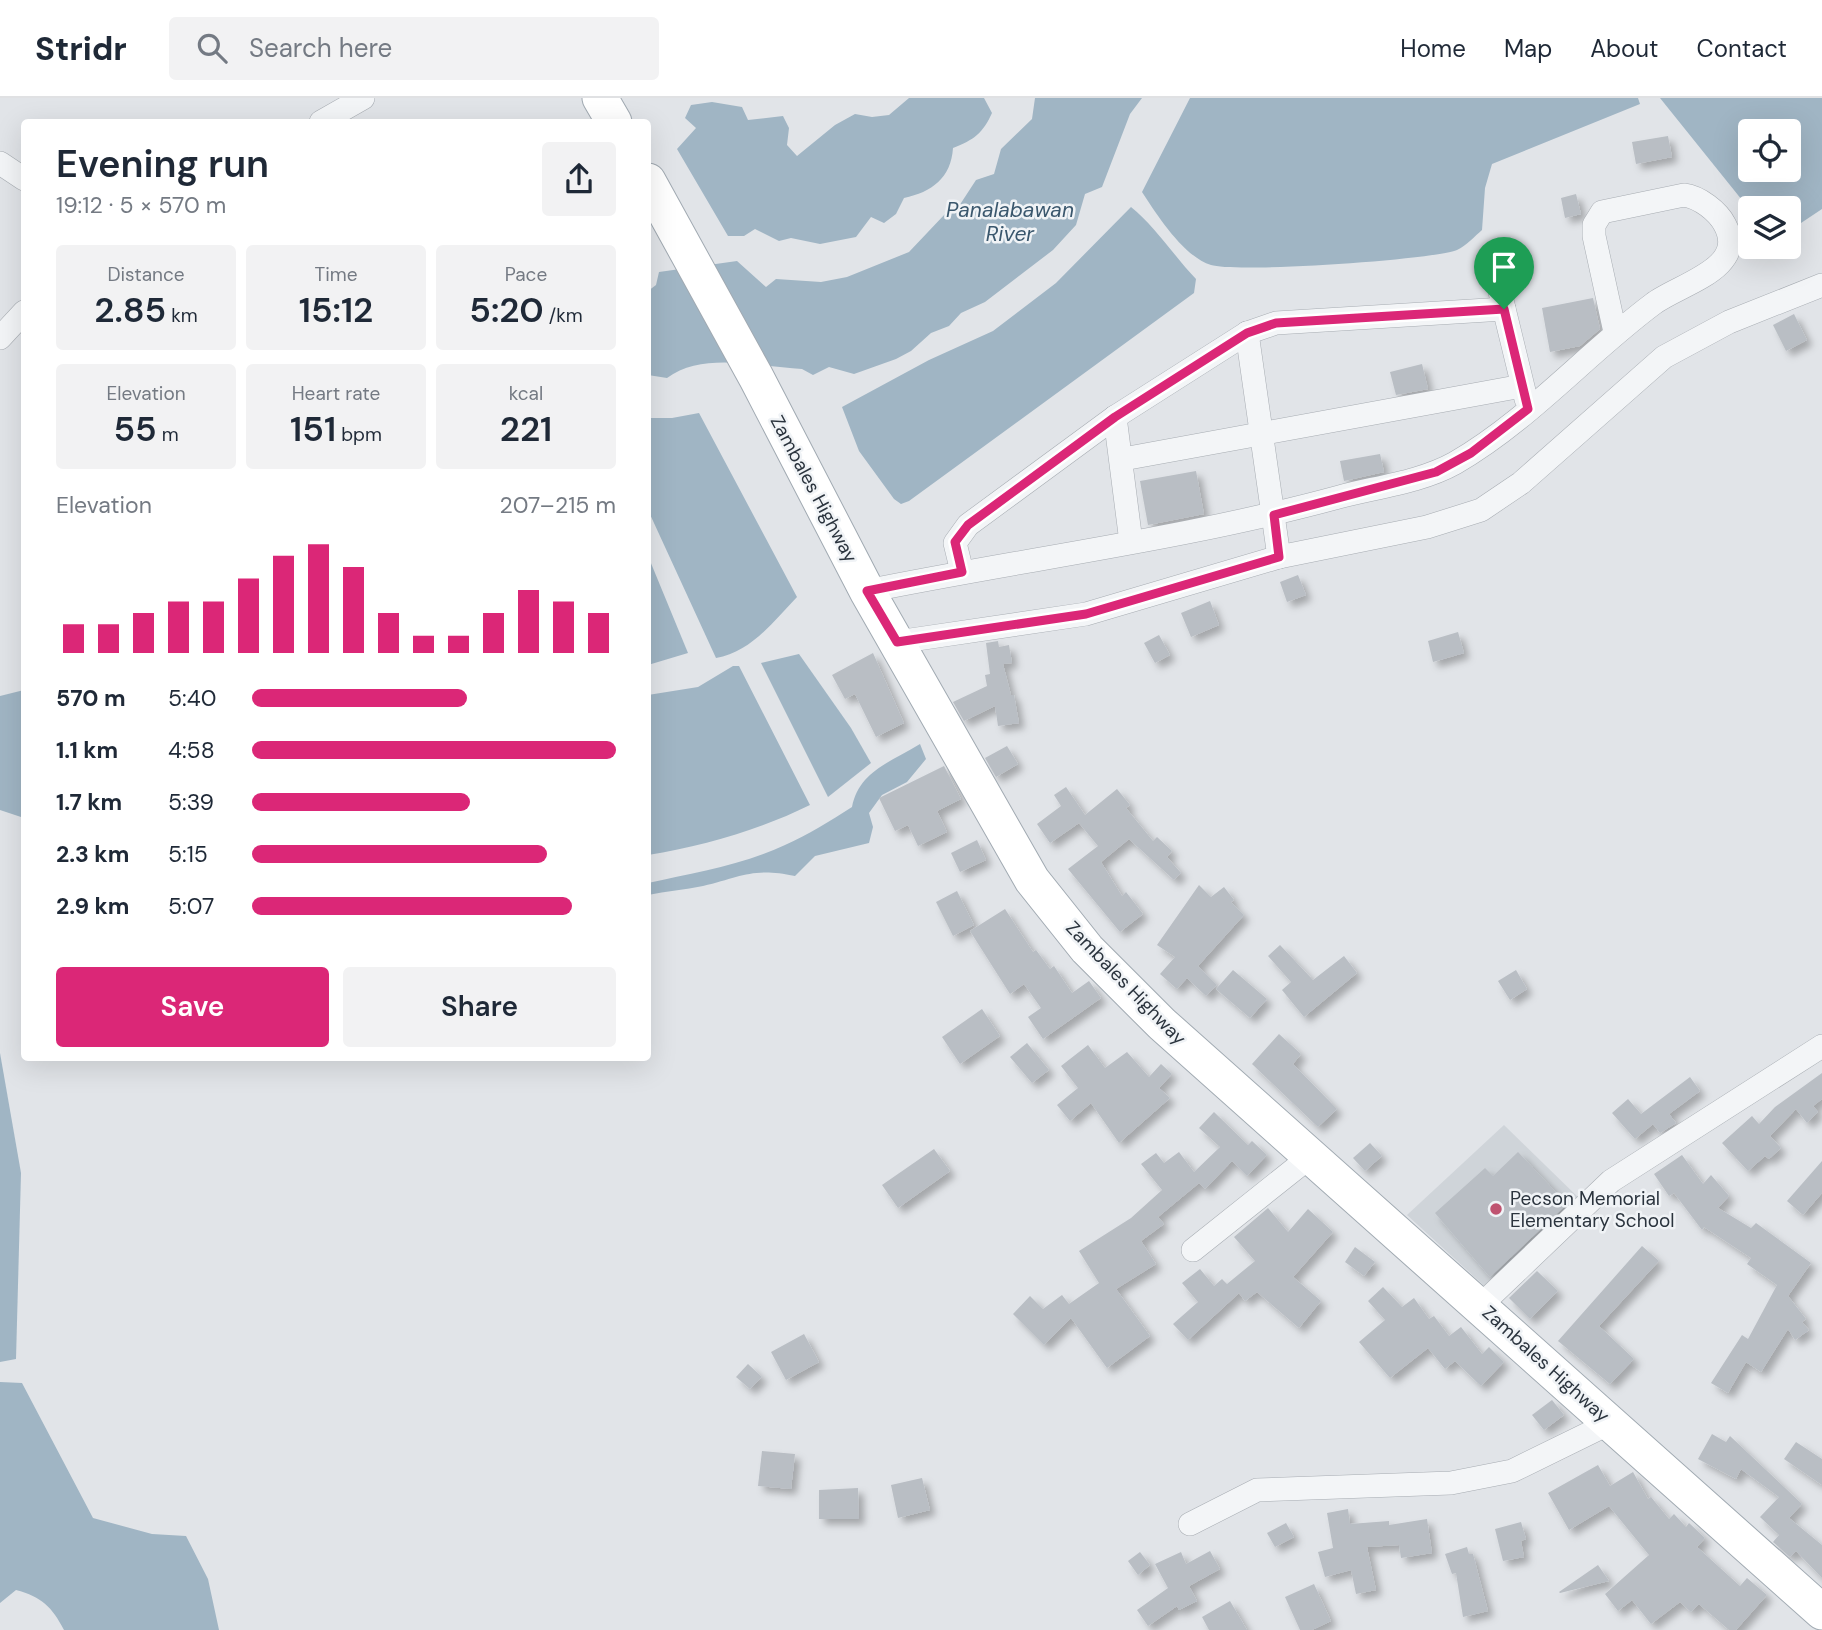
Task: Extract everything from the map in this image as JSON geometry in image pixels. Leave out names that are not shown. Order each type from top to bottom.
[{"type":"main road","points":[[600,98],[612,119]]},
{"type":"main road","name":"Zambales Highway","points":[[651,185],[756,377],[867,591],[966,768],[1032,880],[1087,949],[1161,1024],[1481,1305],[1822,1612]]},
{"type":"street","points":[[326,119],[363,98]]},
{"type":"street","points":[[0,163],[21,177]]},
{"type":"street","points":[[867,591],[1274,515],[1436,472],[1471,453],[1528,409],[1615,332],[1661,298],[1718,267],[1726,259],[1729,235],[1719,215],[1693,196],[1684,195],[1602,212],[1594,225],[1594,236],[1615,332]]},
{"type":"street","points":[[897,642],[1086,614],[1279,557],[1427,527],[1481,510],[1521,483],[1664,357],[1729,322],[1822,285]]},
{"type":"street","points":[[962,572],[955,542],[961,531],[1115,417],[1247,333],[1276,323],[1502,300],[1528,409]]},
{"type":"street","points":[[0,338],[21,315]]},
{"type":"street","points":[[1247,333],[1279,557]]},
{"type":"street","points":[[1123,458],[1522,386]]},
{"type":"street","points":[[1115,417],[1123,458],[1131,542]]},
{"type":"street","points":[[1481,1305],[1611,1181],[1822,1046]]},
{"type":"street","points":[[1194,1250],[1311,1156]]},
{"type":"street","points":[[1190,1524],[1257,1490],[1451,1483],[1511,1471],[1610,1423]]},
{"type":"shaded area","name":"Pecson Memorial Elementary School","points":[[1504,1125],[1584,1203],[1491,1292],[1407,1215]]},
{"type":"water","points":[[909,98],[984,98],[992,113],[977,135],[953,148],[948,168],[938,182],[923,192],[904,198],[896,214],[884,223],[871,217],[856,237],[820,244],[791,238],[779,241],[755,229],[744,236],[728,236],[677,149],[696,128],[685,118],[691,105],[712,102],[742,107],[748,120],[783,116],[789,128],[787,145],[797,156],[835,125],[855,114],[872,117],[889,115]]},
{"type":"water","name":"Panalabawan River","points":[[1035,98],[1142,98],[1130,114],[1102,187],[1085,194],[1076,225],[1053,250],[985,302],[961,313],[949,326],[931,333],[911,351],[854,374],[829,367],[813,375],[802,369],[714,363],[681,370],[667,378],[651,375],[651,289],[656,285],[659,272],[737,261],[766,287],[776,279],[821,282],[847,277],[909,252],[945,214],[961,203],[976,180],[994,174],[1001,149],[1032,119]]},
{"type":"water","points":[[1190,98],[1638,98],[1640,104],[1492,164],[1485,188],[1482,230],[1457,250],[1375,261],[1228,267],[1211,265],[1191,253],[1172,234],[1142,192]]},
{"type":"water","points":[[1660,98],[1822,98],[1822,209],[1801,223],[1801,196],[1739,196]]},
{"type":"water","points":[[1131,207],[1196,279],[1194,293],[909,501],[901,504],[894,499],[859,451],[842,407],[929,360],[993,331],[1056,283]]},
{"type":"water","points":[[699,413],[797,597],[751,643],[729,655],[716,658],[651,517],[651,418],[672,418]]},
{"type":"water","points":[[651,563],[688,653],[651,664]]},
{"type":"water","points":[[799,654],[851,728],[871,763],[828,797],[761,663]]},
{"type":"water","points":[[733,666],[739,666],[810,805],[731,836],[651,854],[651,695],[698,687]]},
{"type":"water","points":[[21,691],[21,817],[0,810],[0,696]]},
{"type":"water","points":[[920,744],[926,759],[907,782],[882,795],[869,813],[873,827],[869,843],[815,856],[795,876],[757,873],[651,895],[651,882],[752,858],[811,832],[852,807],[862,784],[888,762]]},
{"type":"water","points":[[0,1053],[21,1173],[16,1359],[0,1362]]},
{"type":"water","points":[[0,1382],[22,1383],[93,1518],[152,1534],[186,1536],[208,1579],[219,1630],[64,1630],[50,1609],[33,1596],[16,1590],[0,1603]]},
{"type":"building","points":[[1668,136],[1672,157],[1636,164],[1632,142]]},
{"type":"building","points":[[1576,194],[1581,214],[1565,218],[1561,198]]},
{"type":"building","points":[[1593,298],[1600,329],[1580,346],[1550,352],[1542,308]]},
{"type":"building","points":[[1794,314],[1807,340],[1786,351],[1773,325]]},
{"type":"building","points":[[1422,364],[1428,389],[1396,395],[1390,372]]},
{"type":"building","points":[[1380,454],[1384,472],[1344,481],[1340,461]]},
{"type":"building","points":[[1196,471],[1204,514],[1148,525],[1140,481]]},
{"type":"building","points":[[1298,575],[1306,595],[1287,602],[1280,582]]},
{"type":"building","points":[[1210,601],[1219,625],[1191,637],[1181,613]]},
{"type":"building","points":[[1458,632],[1464,653],[1433,662],[1428,641]]},
{"type":"building","points":[[1159,635],[1170,655],[1155,663],[1144,643]]},
{"type":"building","points":[[998,641],[999,647],[1009,645],[1012,663],[1003,664],[1011,695],[1014,695],[1019,723],[998,726],[995,706],[964,721],[953,702],[987,686],[985,675],[990,674],[986,643]]},
{"type":"building","points":[[873,653],[904,723],[876,737],[855,694],[845,699],[832,675]]},
{"type":"building","points":[[1007,746],[1018,764],[996,777],[985,758]]},
{"type":"building","points":[[944,766],[961,799],[937,811],[947,832],[918,846],[908,825],[895,831],[879,798]]},
{"type":"building","points":[[1066,787],[1085,815],[1117,789],[1130,805],[1126,808],[1153,841],[1157,837],[1172,851],[1167,857],[1181,873],[1174,880],[1129,839],[1101,862],[1122,896],[1126,892],[1143,914],[1120,932],[1068,869],[1098,846],[1079,823],[1050,843],[1037,824],[1061,806],[1054,795]]},
{"type":"building","points":[[977,840],[986,860],[960,872],[951,853]]},
{"type":"building","points":[[1199,885],[1211,897],[1224,887],[1234,900],[1231,902],[1244,915],[1198,966],[1217,985],[1206,996],[1187,978],[1177,989],[1160,974],[1175,957],[1157,945]]},
{"type":"building","points":[[957,891],[974,925],[953,936],[936,902]]},
{"type":"building","points":[[1005,909],[1033,952],[1036,950],[1050,969],[1054,966],[1072,993],[1089,981],[1101,998],[1043,1039],[1028,1017],[1041,1008],[1024,984],[1010,994],[970,931]]},
{"type":"building","points":[[1280,945],[1313,980],[1344,956],[1357,973],[1304,1017],[1282,990],[1291,982],[1268,956]]},
{"type":"building","points":[[1233,970],[1267,999],[1250,1018],[1216,989]]},
{"type":"building","points":[[1516,970],[1527,989],[1510,1000],[1498,981]]},
{"type":"building","points":[[982,1009],[1000,1036],[960,1064],[942,1037]]},
{"type":"building","points":[[1279,1034],[1301,1054],[1293,1064],[1337,1109],[1318,1127],[1252,1064]]},
{"type":"building","points":[[1027,1043],[1049,1070],[1032,1083],[1010,1057]]},
{"type":"building","points":[[1088,1045],[1105,1068],[1127,1052],[1149,1077],[1161,1064],[1172,1074],[1159,1088],[1170,1098],[1119,1143],[1091,1103],[1070,1121],[1057,1105],[1078,1088],[1061,1066]]},
{"type":"building","points":[[1822,1073],[1822,1099],[1813,1106],[1818,1112],[1807,1123],[1796,1109],[1770,1136],[1781,1148],[1769,1159],[1765,1156],[1748,1171],[1722,1143],[1752,1116],[1759,1124],[1775,1107]]},
{"type":"building","points":[[1690,1077],[1700,1091],[1669,1114],[1676,1123],[1660,1133],[1653,1124],[1635,1139],[1612,1113],[1628,1099],[1641,1114]]},
{"type":"building","points":[[1214,1112],[1248,1145],[1252,1141],[1267,1155],[1247,1176],[1232,1161],[1205,1189],[1199,1183],[1158,1217],[1164,1224],[1141,1241],[1156,1264],[1116,1289],[1150,1336],[1107,1368],[1071,1318],[1044,1345],[1013,1314],[1030,1296],[1043,1309],[1062,1295],[1069,1304],[1099,1283],[1079,1251],[1131,1218],[1162,1190],[1141,1164],[1156,1153],[1164,1163],[1179,1152],[1194,1172],[1220,1147],[1199,1128]]},
{"type":"building","points":[[1370,1143],[1382,1156],[1365,1171],[1353,1158]]},
{"type":"building","points":[[934,1149],[950,1171],[898,1208],[882,1185]]},
{"type":"building","points":[[1518,1152],[1567,1204],[1490,1277],[1435,1213],[1485,1168],[1493,1176]]},
{"type":"building","points":[[1682,1155],[1703,1184],[1711,1175],[1729,1196],[1718,1208],[1751,1228],[1756,1223],[1811,1263],[1788,1296],[1806,1319],[1802,1322],[1809,1330],[1795,1340],[1788,1329],[1761,1372],[1746,1362],[1728,1393],[1711,1383],[1742,1335],[1748,1339],[1777,1285],[1747,1264],[1751,1258],[1704,1227],[1702,1230],[1674,1193],[1669,1196],[1654,1174]]},
{"type":"building","points":[[1822,1161],[1822,1193],[1803,1215],[1787,1201]]},
{"type":"building","points":[[1268,1208],[1288,1232],[1308,1209],[1333,1232],[1293,1277],[1321,1301],[1299,1328],[1257,1292],[1245,1301],[1239,1293],[1188,1340],[1173,1324],[1198,1302],[1182,1283],[1200,1269],[1214,1286],[1222,1279],[1227,1284],[1255,1261],[1234,1237]]},
{"type":"building","points":[[1642,1246],[1659,1261],[1599,1326],[1634,1359],[1610,1384],[1558,1341]]},
{"type":"building","points":[[1355,1247],[1375,1262],[1364,1276],[1345,1262]]},
{"type":"building","points":[[1537,1271],[1558,1291],[1530,1319],[1509,1298]]},
{"type":"building","points":[[1383,1287],[1402,1307],[1414,1298],[1429,1319],[1434,1316],[1449,1336],[1461,1327],[1482,1354],[1489,1347],[1504,1362],[1481,1386],[1455,1361],[1445,1369],[1428,1348],[1390,1378],[1359,1342],[1385,1320],[1368,1301]]},
{"type":"building","points":[[804,1334],[819,1362],[786,1380],[771,1352]]},
{"type":"building","points":[[748,1364],[762,1377],[750,1389],[736,1377]]},
{"type":"building","points":[[1552,1400],[1564,1415],[1544,1430],[1532,1415]]},
{"type":"building","points":[[1712,1434],[1726,1442],[1730,1436],[1802,1504],[1789,1518],[1822,1545],[1822,1578],[1796,1551],[1790,1557],[1773,1542],[1779,1535],[1760,1517],[1779,1497],[1741,1469],[1736,1479],[1698,1459]]},
{"type":"building","points":[[1796,1442],[1822,1459],[1822,1485],[1784,1459]]},
{"type":"building","points":[[762,1451],[795,1454],[791,1489],[758,1486]]},
{"type":"building","points":[[1598,1465],[1610,1486],[1633,1472],[1648,1499],[1651,1497],[1669,1519],[1674,1514],[1686,1527],[1689,1523],[1705,1538],[1697,1547],[1740,1586],[1747,1578],[1767,1595],[1736,1630],[1729,1630],[1699,1604],[1691,1612],[1680,1602],[1651,1624],[1632,1600],[1618,1611],[1605,1594],[1649,1555],[1609,1506],[1569,1530],[1548,1493]]},
{"type":"building","points":[[922,1478],[930,1510],[898,1518],[891,1485]]},
{"type":"building","points":[[858,1488],[859,1519],[819,1519],[819,1490]]},
{"type":"building","points":[[1348,1509],[1350,1524],[1389,1521],[1389,1525],[1427,1519],[1432,1553],[1401,1558],[1399,1545],[1367,1547],[1376,1590],[1356,1594],[1351,1570],[1325,1577],[1318,1552],[1333,1548],[1327,1513]]},
{"type":"building","points":[[1521,1522],[1526,1539],[1521,1541],[1524,1557],[1503,1561],[1495,1529]]},
{"type":"building","points":[[1286,1523],[1294,1537],[1275,1547],[1267,1533]]},
{"type":"building","points":[[1467,1547],[1469,1554],[1473,1554],[1488,1611],[1463,1617],[1456,1573],[1452,1574],[1445,1554]]},
{"type":"building","points":[[1210,1551],[1220,1569],[1189,1586],[1197,1601],[1179,1610],[1177,1606],[1148,1626],[1137,1610],[1168,1588],[1155,1564],[1181,1552],[1186,1564]]},
{"type":"building","points":[[1140,1552],[1150,1565],[1138,1575],[1128,1561]]},
{"type":"building","points":[[1598,1565],[1609,1581],[1559,1592]]},
{"type":"building","points":[[1314,1584],[1331,1621],[1312,1630],[1300,1630],[1285,1597]]},
{"type":"building","points":[[1230,1601],[1247,1630],[1209,1630],[1202,1617]]},
{"type":"place","name":"Pecson Memorial Elementary School","points":[[1496,1209]]},
{"type":"route","points":[[1504,309],[1528,409],[1471,453],[1436,472],[1274,515],[1279,557],[1086,614],[897,642],[867,591],[962,572],[955,542],[968,525],[1115,417],[1247,333],[1276,323],[1504,309]]}]
